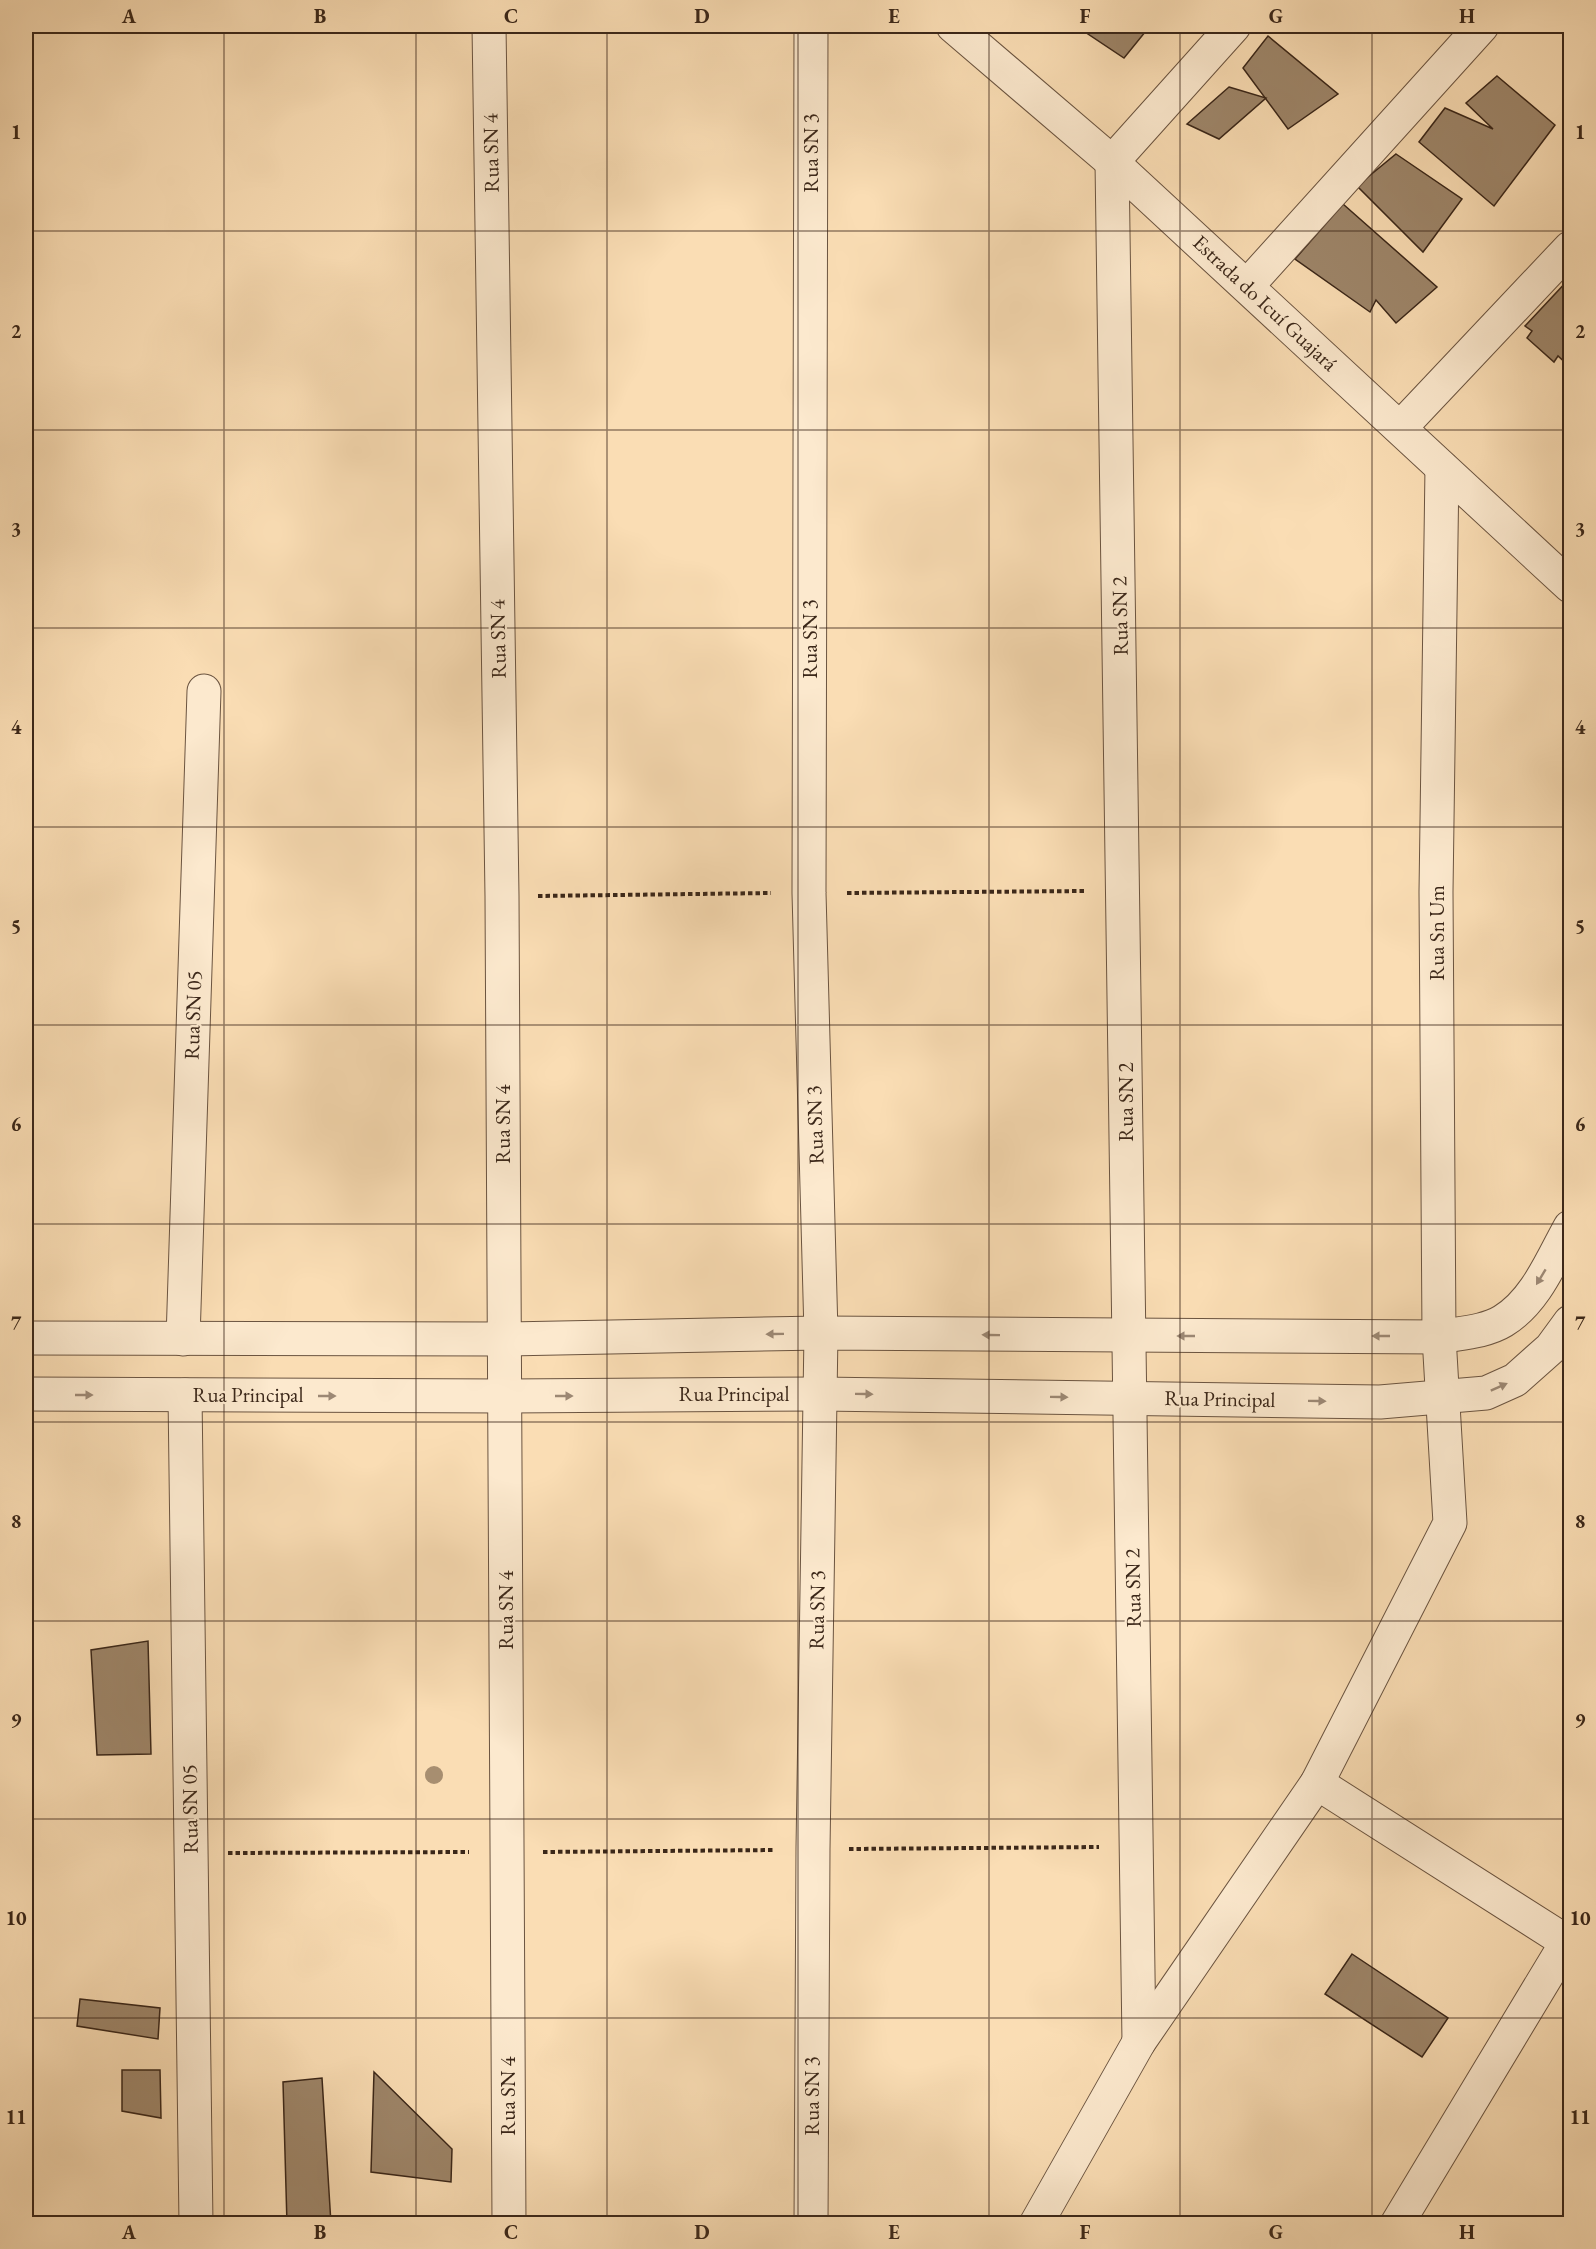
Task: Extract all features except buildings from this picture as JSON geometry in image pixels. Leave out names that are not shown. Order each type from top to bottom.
[{"type":"street","name":"Rua SN 4","points":[[489,26],[502,896],[509,2223]]},
{"type":"street","name":"Rua SN 3","points":[[811,26],[809,893],[821,1333],[813,1849],[811,2223]]},
{"type":"street","name":"Estrada do Icuí Guajará","points":[[953,26],[1112,162],[1570,586]]},
{"type":"street","points":[[1112,162],[1234,26]]},
{"type":"street","points":[[1247,286],[1482,26]]},
{"type":"street","name":"Rua SN 2","points":[[1112,162],[1124,867],[1128,1336],[1139,2042]]},
{"type":"street","points":[[1400,428],[1570,248]]},
{"type":"street","name":"Rua Sn Um","points":[[1036,2223],[1139,2042],[1317,1783],[1450,1523],[1439,1337],[1436,892],[1442,468]]},
{"type":"street","name":"Rua SN 05","points":[[183,1339],[204,691]]},
{"type":"street","points":[[26,1338],[503,1339],[821,1333],[1439,1337],[1477,1330],[1502,1322],[1527,1301],[1570,1227]]},
{"type":"street","name":"Rua Principal","points":[[26,1394],[505,1396],[820,1394],[1380,1402],[1485,1393],[1515,1380],[1551,1348],[1570,1322]]},
{"type":"street","name":"Rua SN 05","points":[[185,1395],[196,2223]]},
{"type":"street","points":[[1317,1783],[1569,1941],[1397,2223]]},
{"type":"path","points":[[191,1853],[1136,1846]]}]
